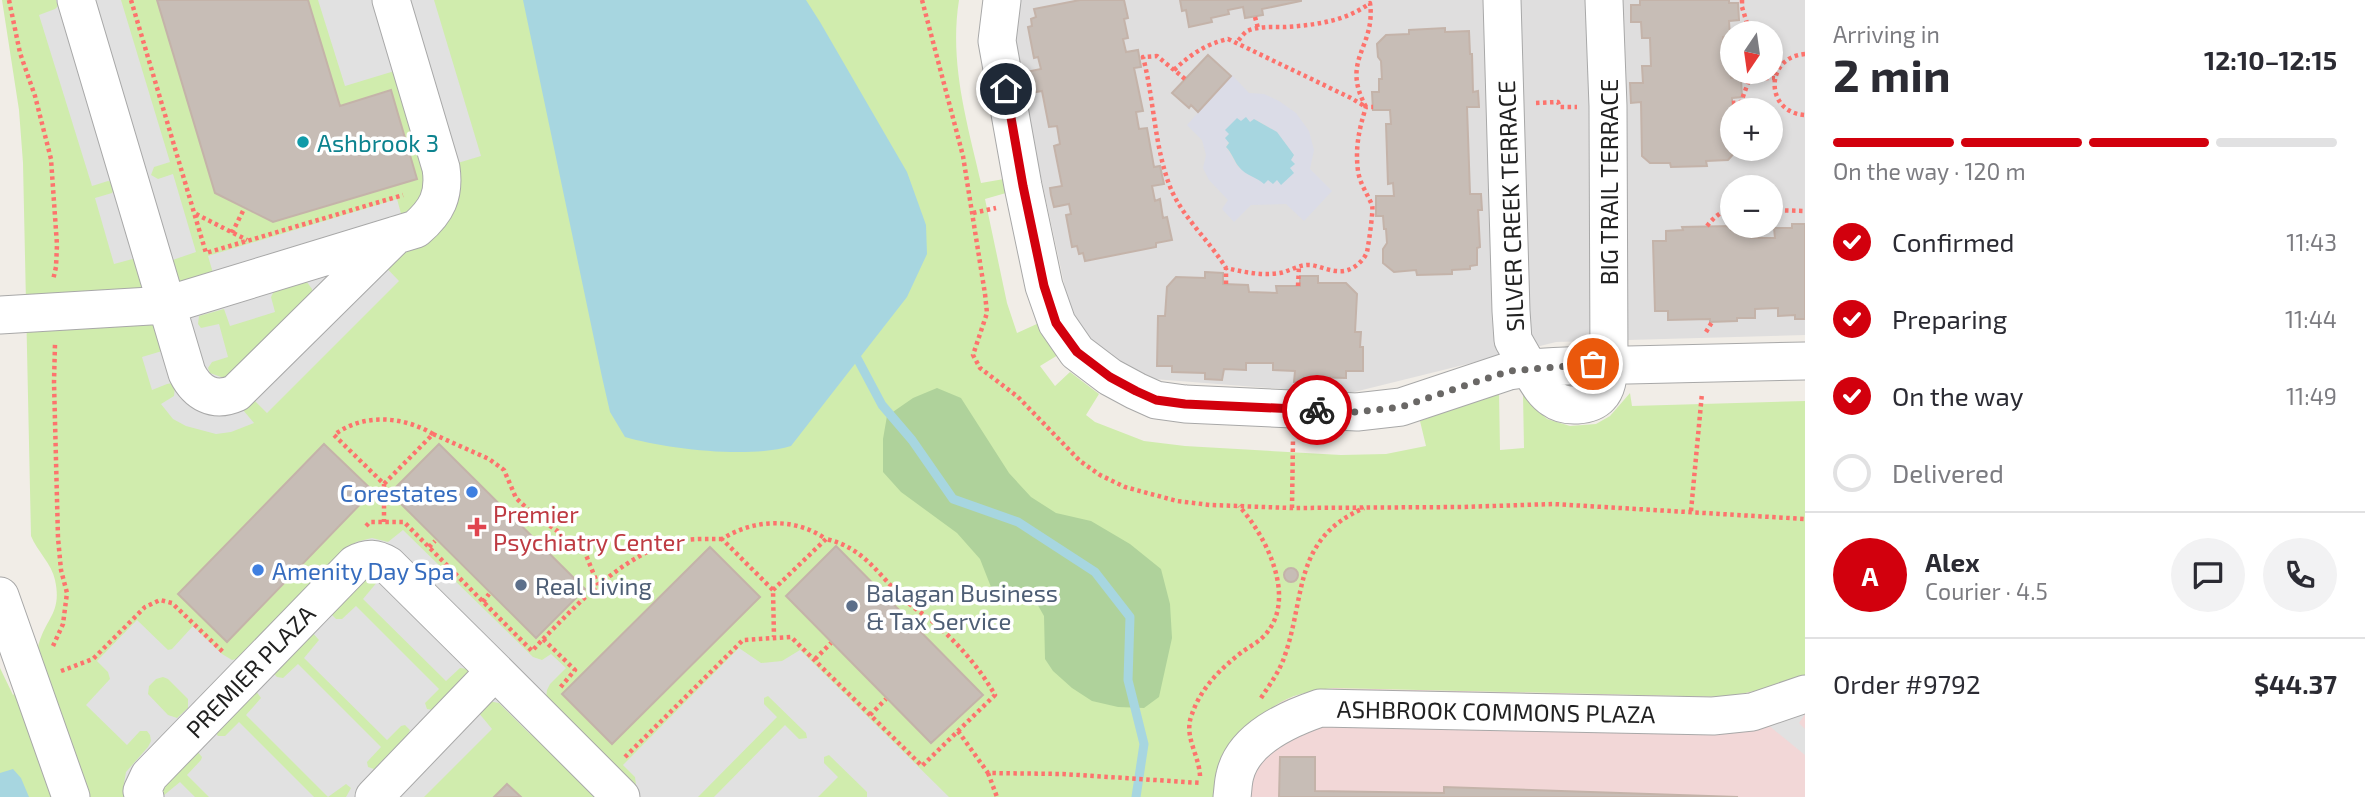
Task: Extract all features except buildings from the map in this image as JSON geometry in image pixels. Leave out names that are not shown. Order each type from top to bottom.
[{"type":"street","points":[[76,0],[187,373],[193,385],[214,398],[236,393],[397,235]]},
{"type":"street","points":[[0,315],[167,305],[416,229],[432,215],[441,198],[443,182],[391,0]]},
{"type":"street","name":"SILVER CREEK TERRACE","points":[[1002,0],[998,41],[1033,238],[1056,323],[1077,352],[1127,387],[1156,400],[1185,404],[1357,412],[1401,407],[1499,374],[1529,368],[1513,340],[1502,0]]},
{"type":"street","name":"BIG TRAIL TERRACE","points":[[1604,0],[1608,106],[1609,364]]},
{"type":"street","points":[[1529,368],[1578,364],[1805,361]]},
{"type":"street","name":"PREMIER PLAZA","points":[[145,797],[142,791],[149,776],[355,564],[370,558],[388,565],[621,797]]},
{"type":"street","points":[[0,596],[71,797]]},
{"type":"street","points":[[374,797],[495,671]]},
{"type":"street","name":"ASHBROOK COMMONS PLAZA","points":[[1216,790],[1235,772],[1246,754],[1265,733],[1288,719],[1320,708],[1713,716],[1752,712],[1805,694]]},
{"type":"path","points":[[9,0],[20,54],[35,96],[51,159],[57,246],[56,267],[49,293],[55,347],[58,538],[61,570],[67,593],[62,624],[50,653]]},
{"type":"path","points":[[131,0],[206,253],[412,192]]},
{"type":"path","points":[[1742,0],[1740,7],[1745,21]]},
{"type":"path","points":[[1236,43],[1245,32],[1258,28],[1344,18],[1358,12],[1370,1]]},
{"type":"path","points":[[1226,268],[1265,274],[1310,265],[1345,271],[1356,266],[1367,253],[1368,232],[1374,213],[1373,206],[1363,190],[1357,156],[1357,138],[1366,107],[1355,76],[1357,60],[1370,27],[1370,1]]},
{"type":"path","points":[[1255,17],[1258,28]]},
{"type":"path","points":[[1174,70],[1210,43],[1228,40],[1366,107],[1373,107]]},
{"type":"path","points":[[1783,64],[1795,54],[1805,54]]},
{"type":"path","points":[[1185,79],[1157,56],[1143,57],[1151,86],[1156,134],[1164,173],[1175,197],[1226,268],[1226,284]]},
{"type":"path","points":[[1775,84],[1781,103],[1786,108],[1805,115]]},
{"type":"path","points":[[1506,104],[1558,102],[1560,107],[1608,106]]},
{"type":"path","points":[[1783,210],[1805,211]]},
{"type":"path","points":[[232,233],[243,211]]},
{"type":"path","points":[[1707,226],[1720,213]]},
{"type":"path","points":[[194,214],[248,241]]},
{"type":"path","points":[[1298,286],[1299,267]]},
{"type":"path","points":[[1691,511],[1706,329],[1712,322]]},
{"type":"path","points":[[1292,508],[1294,410]]},
{"type":"path","points":[[384,484],[334,435],[345,427],[372,420],[401,421],[414,424],[489,459],[504,470],[516,498],[532,513],[584,550],[597,585]]},
{"type":"path","points":[[384,522],[384,484],[433,434]]},
{"type":"path","points":[[1216,790],[1199,764],[1189,739],[1191,715],[1215,675],[1262,638],[1272,626],[1278,607],[1278,584],[1273,566],[1262,539],[1250,518],[1239,506]]},
{"type":"path","points":[[1253,707],[1275,678],[1285,656],[1298,606],[1301,581],[1309,558],[1336,523],[1367,507]]},
{"type":"path","points":[[543,639],[597,585],[640,556],[665,544],[722,538],[747,526],[775,523],[806,528],[826,539],[848,545],[864,557],[907,602],[931,620],[960,648],[983,675],[995,695],[922,765]]},
{"type":"path","points":[[722,538],[773,590],[774,637]]},
{"type":"path","points":[[773,590],[826,539]]},
{"type":"path","points":[[429,547],[435,541]]},
{"type":"path","points":[[482,601],[489,594]]},
{"type":"path","points":[[815,659],[831,643]]},
{"type":"path","points":[[870,715],[886,699]]},
{"type":"path","points":[[958,731],[988,773],[997,797]]},
{"type":"path","points":[[988,773],[1063,775],[1216,790]]},
{"type":"shaded area","points":[[56,0],[121,0],[170,162],[154,167],[151,175],[158,179],[173,174],[196,252],[155,266],[151,254],[114,264],[95,198],[112,193],[112,182],[92,186],[39,15],[55,9],[58,6]]},
{"type":"shaded area","points":[[318,0],[434,0],[481,156],[441,168],[411,66],[345,86]]},
{"type":"shaded area","points":[[1013,0],[1805,0],[1805,335],[1556,342],[1346,394],[1141,378],[1096,353],[1072,320],[1013,48]]},
{"type":"shaded area","points":[[1232,75],[1249,93],[1264,94],[1296,113],[1309,131],[1314,150],[1310,169],[1332,191],[1304,221],[1286,204],[1251,205],[1234,222],[1222,209],[1228,200],[1209,180],[1203,168],[1206,155],[1202,140],[1187,125]],"holes":[[[1238,118],[1241,122],[1255,119],[1277,132],[1294,155],[1290,168],[1277,180],[1264,183],[1238,167],[1226,147]]]},
{"type":"shaded area","points":[[397,199],[406,232],[375,256],[399,281],[267,413],[253,399],[243,405],[243,410],[254,423],[231,432],[216,434],[186,426],[173,419],[161,404],[174,396],[175,386],[172,383],[152,390],[142,357],[179,346],[167,305],[218,290],[208,256]],"holes":[[[307,282],[312,293],[227,377],[210,373],[208,368],[212,362],[228,357],[219,324],[201,328],[198,324],[199,316],[224,309],[230,326],[275,312],[271,297],[274,291]]]},
{"type":"shaded area","points":[[403,530],[533,657],[542,660],[551,654],[566,668],[547,690],[546,698],[551,712],[530,734],[499,703],[488,701],[478,712],[492,729],[424,797],[346,797],[351,788],[346,784],[328,797],[246,715],[261,698],[256,691],[215,732],[218,736],[225,736],[239,722],[314,797],[209,797],[187,775],[201,760],[202,757],[197,751],[157,782],[163,796],[180,782],[195,797],[125,797],[123,789],[126,772],[148,747],[150,735],[147,731],[140,731],[127,745],[86,705],[110,679],[108,672],[97,661],[137,620],[168,650],[193,626],[222,654],[232,660],[239,658],[356,542],[372,538],[388,542]],"holes":[[[370,573],[378,581],[363,599],[446,681],[460,668],[469,671],[433,710],[427,709],[425,703],[439,689],[356,606],[342,619],[336,619],[332,615],[331,611]],[[312,632],[319,640],[304,658],[387,740],[401,726],[405,725],[410,730],[374,769],[368,767],[367,762],[381,747],[298,664],[283,678],[273,673]],[[156,679],[168,679],[188,699],[188,708],[177,718],[168,715],[148,694],[149,686]]]},
{"type":"shaded area","points":[[739,648],[761,663],[782,661],[800,650],[949,797],[867,797],[867,792],[829,755],[824,757],[824,763],[838,777],[818,797],[714,797],[785,725],[799,739],[807,738],[806,733],[768,696],[764,698],[764,704],[777,717],[698,797],[604,797],[636,785],[635,777],[623,765]]},
{"type":"shaded area","points":[[1805,675],[1805,797],[1213,797],[1227,751],[1252,724],[1282,701],[1309,692],[1334,688],[1726,697],[1773,687]]},
{"type":"shaded area","points":[[1805,694],[1805,714],[1799,723],[1805,729],[1805,755],[1752,712]]},
{"type":"green space","points":[[2,0],[959,0],[956,23],[958,70],[965,115],[981,183],[1004,179],[1006,193],[985,199],[1007,303],[1017,333],[1039,323],[1058,355],[1040,366],[1055,386],[1070,372],[1099,394],[1086,415],[1095,422],[1144,441],[1341,455],[1386,454],[1426,446],[1420,421],[1499,392],[1500,450],[1524,448],[1523,394],[1547,419],[1570,426],[1596,424],[1610,416],[1630,393],[1632,406],[1805,401],[1805,675],[1773,687],[1726,697],[1334,688],[1314,691],[1281,702],[1245,730],[1227,754],[1213,797],[0,797],[0,668],[13,695],[41,671],[38,646],[57,600],[51,568],[31,536],[23,163],[19,110]]},
{"type":"green space","points":[[937,388],[961,398],[1009,473],[1031,497],[1056,513],[1091,521],[1130,544],[1161,569],[1170,604],[1172,638],[1159,697],[1144,708],[1118,707],[1092,701],[1053,671],[1045,659],[1044,616],[1036,602],[1000,595],[991,587],[980,559],[957,533],[901,492],[883,472],[883,439],[887,416],[913,398]]},
{"type":"water","points":[[523,0],[806,0],[820,22],[907,172],[926,225],[927,254],[907,297],[791,446],[754,452],[708,451],[625,437],[610,412]]},
{"type":"water","points":[[1246,117],[1250,122],[1254,119],[1277,132],[1294,155],[1291,160],[1295,164],[1290,168],[1294,173],[1281,185],[1277,180],[1273,184],[1268,180],[1264,184],[1245,172],[1237,165],[1226,147],[1229,143],[1225,138],[1229,134],[1225,130],[1237,118],[1241,121]]},
{"type":"water","points":[[13,769],[21,778],[29,797],[0,797],[0,773]]},
{"type":"waterway","points":[[857,358],[882,405],[912,440],[953,499],[1018,522],[1095,572],[1130,617],[1128,680],[1144,744],[1136,797]]},
{"type":"way so far","points":[[1317,410],[1357,412],[1401,407],[1509,371],[1593,364]]},
{"type":"place","name":"Ashbrook 3","points":[[303,142]]},
{"type":"place","name":"Corestates","points":[[472,492]]},
{"type":"place","name":"Premier Psychiatry Center","points":[[477,527]]},
{"type":"place","name":"Amenity Day Spa","points":[[258,570]]},
{"type":"place","name":"Real Living","points":[[521,585]]},
{"type":"place","name":"Balagan Business & Tax Service","points":[[852,606]]},
{"type":"route","points":[[1006,89],[1044,286],[1056,323],[1077,352],[1110,377],[1156,400],[1262,409],[1317,410]]}]
